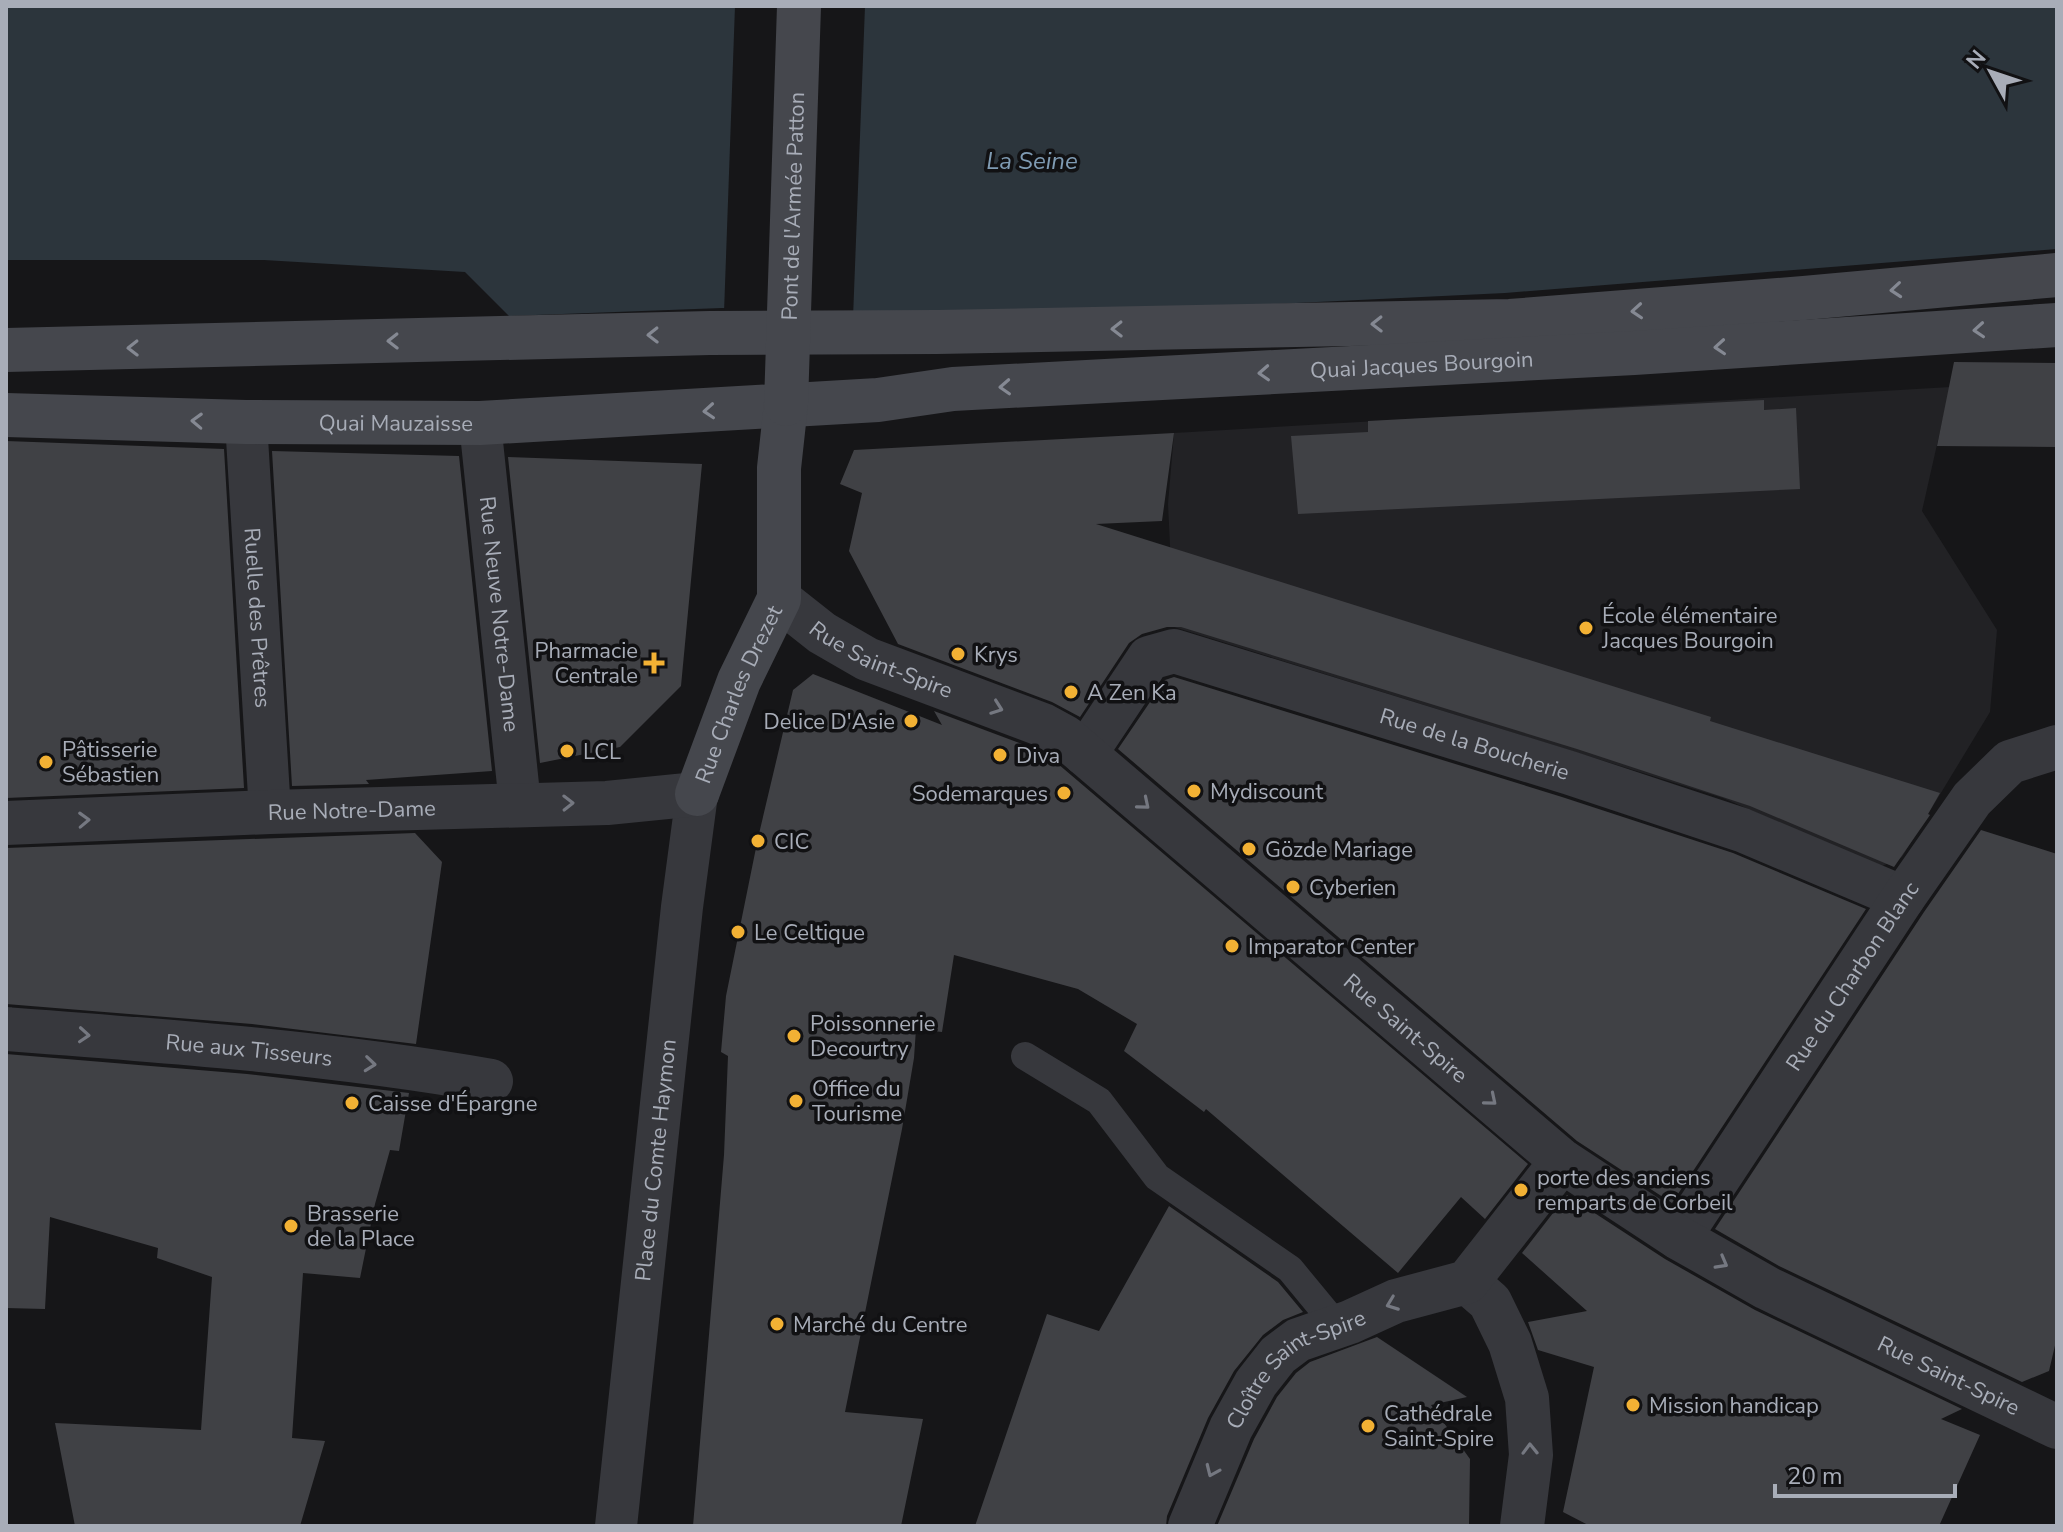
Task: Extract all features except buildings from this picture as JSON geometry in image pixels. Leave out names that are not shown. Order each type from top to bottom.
[{"type":"main road","name":"Pont de l'Armée Patton","points":[[786,404],[799,6]]},
{"type":"main road","name":"Quai Jacques Bourgoin","points":[[6,350],[710,333],[1510,321],[2057,275]]},
{"type":"main road","name":"Quai Jacques Bourgoin","points":[[786,404],[878,400],[953,389],[1618,354],[2057,325]]},
{"type":"main road","name":"Quai Mauzaisse","points":[[6,415],[246,422],[480,423],[786,404]]},
{"type":"main road","name":"Rue Charles Drezet","points":[[697,794],[739,681],[779,599],[779,468],[786,404]]},
{"type":"street","name":"Ruelle des Prêtres","points":[[246,422],[270,812]]},
{"type":"street","name":"Rue Neuve Notre-Dame","points":[[480,423],[520,804]]},
{"type":"street","name":"Rue Saint-Spire","points":[[779,599],[822,633],[867,659],[1043,725],[1065,737],[1562,1161],[1679,1238],[1767,1288],[2057,1427]]},
{"type":"street","name":"Rue de la Boucherie","points":[[1085,754],[1149,658],[1174,651],[1570,773],[1742,830],[1903,898]]},
{"type":"street","name":"Rue du Charbon Blanc","points":[[1679,1238],[1903,898],[1972,799],[2010,762],[2057,747]]},
{"type":"street","name":"Rue Notre-Dame","points":[[6,823],[607,803],[697,794]]},
{"type":"street","name":"Place du Comte Haymon","points":[[616,1526],[682,907],[697,794]]},
{"type":"street","name":"Rue aux Tisseurs","points":[[6,1029],[178,1043],[436,1071],[491,1081]]},
{"type":"street","points":[[1522,1526],[1531,1455],[1527,1398],[1510,1343],[1490,1302],[1467,1282],[1562,1161]]},
{"type":"street","name":"Cloître Saint-Spire","points":[[1190,1526],[1231,1428],[1256,1383],[1278,1355],[1298,1340],[1396,1301],[1467,1282]]},
{"type":"lane","points":[[1025,1056],[1099,1101],[1157,1177],[1290,1269],[1337,1326]]},
{"type":"shaded area","name":"École élémentaire Jacques Bourgoin","points":[[1950,387],[1922,511],[1997,630],[1990,712],[1902,857],[1880,867],[1723,798],[1174,627],[1168,504],[1174,433]]},
{"type":"water","name":"La Seine","points":[[6,6],[2057,6],[2057,249],[1505,293],[1020,316],[722,308],[509,316],[465,272],[264,260],[6,260]]},
{"type":"pier","points":[[735,6],[865,6],[853,318],[724,313]]},
{"type":"place","name":"École élémentaire Jacques Bourgoin","points":[[1586,628]]},
{"type":"place","name":"Krys","points":[[958,654]]},
{"type":"place","name":"Pharmacie Centrale","points":[[654,663]]},
{"type":"place","name":"A Zen Ka","points":[[1071,692]]},
{"type":"place","name":"Delice D'Asie","points":[[911,721]]},
{"type":"place","name":"LCL","points":[[567,751]]},
{"type":"place","name":"Diva","points":[[1000,755]]},
{"type":"place","name":"Pâtisserie Sébastien","points":[[46,762]]},
{"type":"place","name":"Mydiscount","points":[[1194,791]]},
{"type":"place","name":"Sodemarques","points":[[1064,793]]},
{"type":"place","name":"CIC","points":[[758,841]]},
{"type":"place","name":"Gözde Mariage","points":[[1249,849]]},
{"type":"place","name":"Cyberien","points":[[1293,887]]},
{"type":"place","name":"Le Celtique","points":[[738,932]]},
{"type":"place","name":"Imparator Center","points":[[1232,946]]},
{"type":"place","name":"Poissonnerie Decourtry","points":[[794,1036]]},
{"type":"place","name":"Office du Tourisme","points":[[796,1101]]},
{"type":"place","name":"Caisse d'Épargne","points":[[352,1103]]},
{"type":"place","name":"porte des anciens remparts de Corbeil","points":[[1521,1190]]},
{"type":"place","name":"Brasserie de la Place","points":[[291,1226]]},
{"type":"place","name":"Marché du Centre","points":[[777,1324]]},
{"type":"place","name":"Mission handicap","points":[[1633,1405]]},
{"type":"place","name":"Cathédrale Saint-Spire","points":[[1368,1426]]}]
